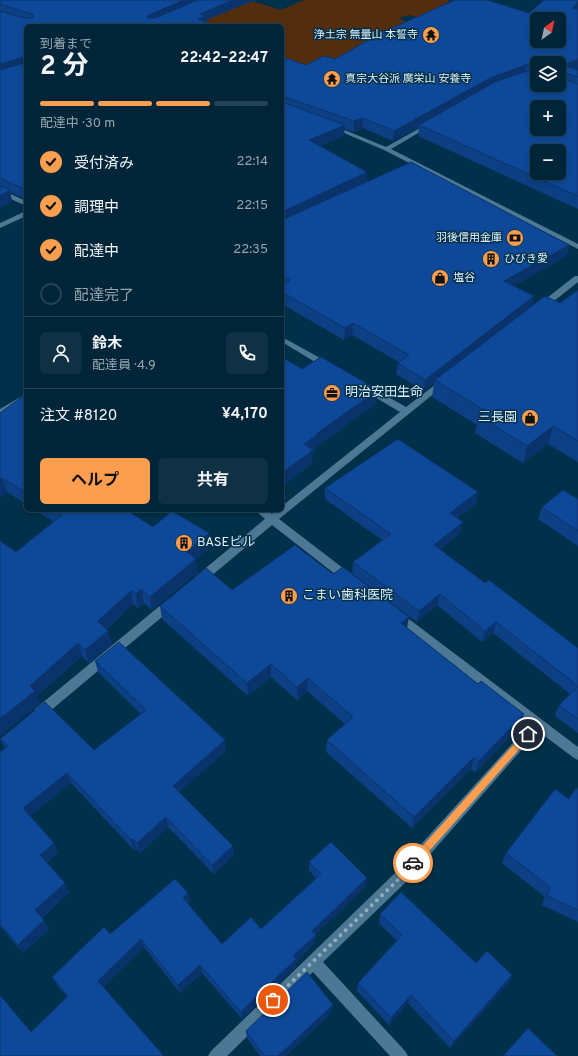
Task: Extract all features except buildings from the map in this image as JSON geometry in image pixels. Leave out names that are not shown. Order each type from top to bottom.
[{"type":"street","points":[[386,149],[437,121]]},
{"type":"street","points":[[326,125],[386,149],[413,166],[578,247]]},
{"type":"street","points":[[0,191],[24,203]]},
{"type":"street","points":[[0,226],[24,213]]},
{"type":"street","points":[[535,311],[578,278]]},
{"type":"street","points":[[284,340],[337,371]]},
{"type":"street","points":[[284,509],[449,378]]},
{"type":"street","points":[[358,383],[406,411]]},
{"type":"street","points":[[0,413],[24,398]]},
{"type":"street","points":[[263,512],[354,583]]},
{"type":"street","points":[[192,585],[281,512]]},
{"type":"street","points":[[33,718],[180,596]]},
{"type":"street","points":[[385,607],[578,754]]},
{"type":"street","points":[[216,1056],[400,878],[537,724]]},
{"type":"street","points":[[313,961],[400,1056]]},
{"type":"shaded area","points":[[248,0],[281,10],[304,0],[448,0],[449,2],[417,17],[409,15],[399,18],[414,25],[284,100],[284,24],[205,24],[194,19]]},
{"type":"way so far","points":[[273,1000],[400,878],[413,863]]},
{"type":"place","name":"浄土宗 無量山 本誓寺","points":[[431,35]]},
{"type":"place","name":"真宗大谷派 廣栄山 安養寺","points":[[332,79]]},
{"type":"place","name":"羽後信用金庫","points":[[515,238]]},
{"type":"place","name":"ひびき愛","points":[[491,259]]},
{"type":"place","name":"塩谷","points":[[440,278]]},
{"type":"place","name":"明治安田生命","points":[[332,393]]},
{"type":"place","name":"三長園","points":[[530,418]]},
{"type":"place","name":"BASEビル","points":[[184,543]]},
{"type":"place","name":"こまい歯科医院","points":[[289,596]]},
{"type":"route","points":[[413,863],[528,734]]}]
